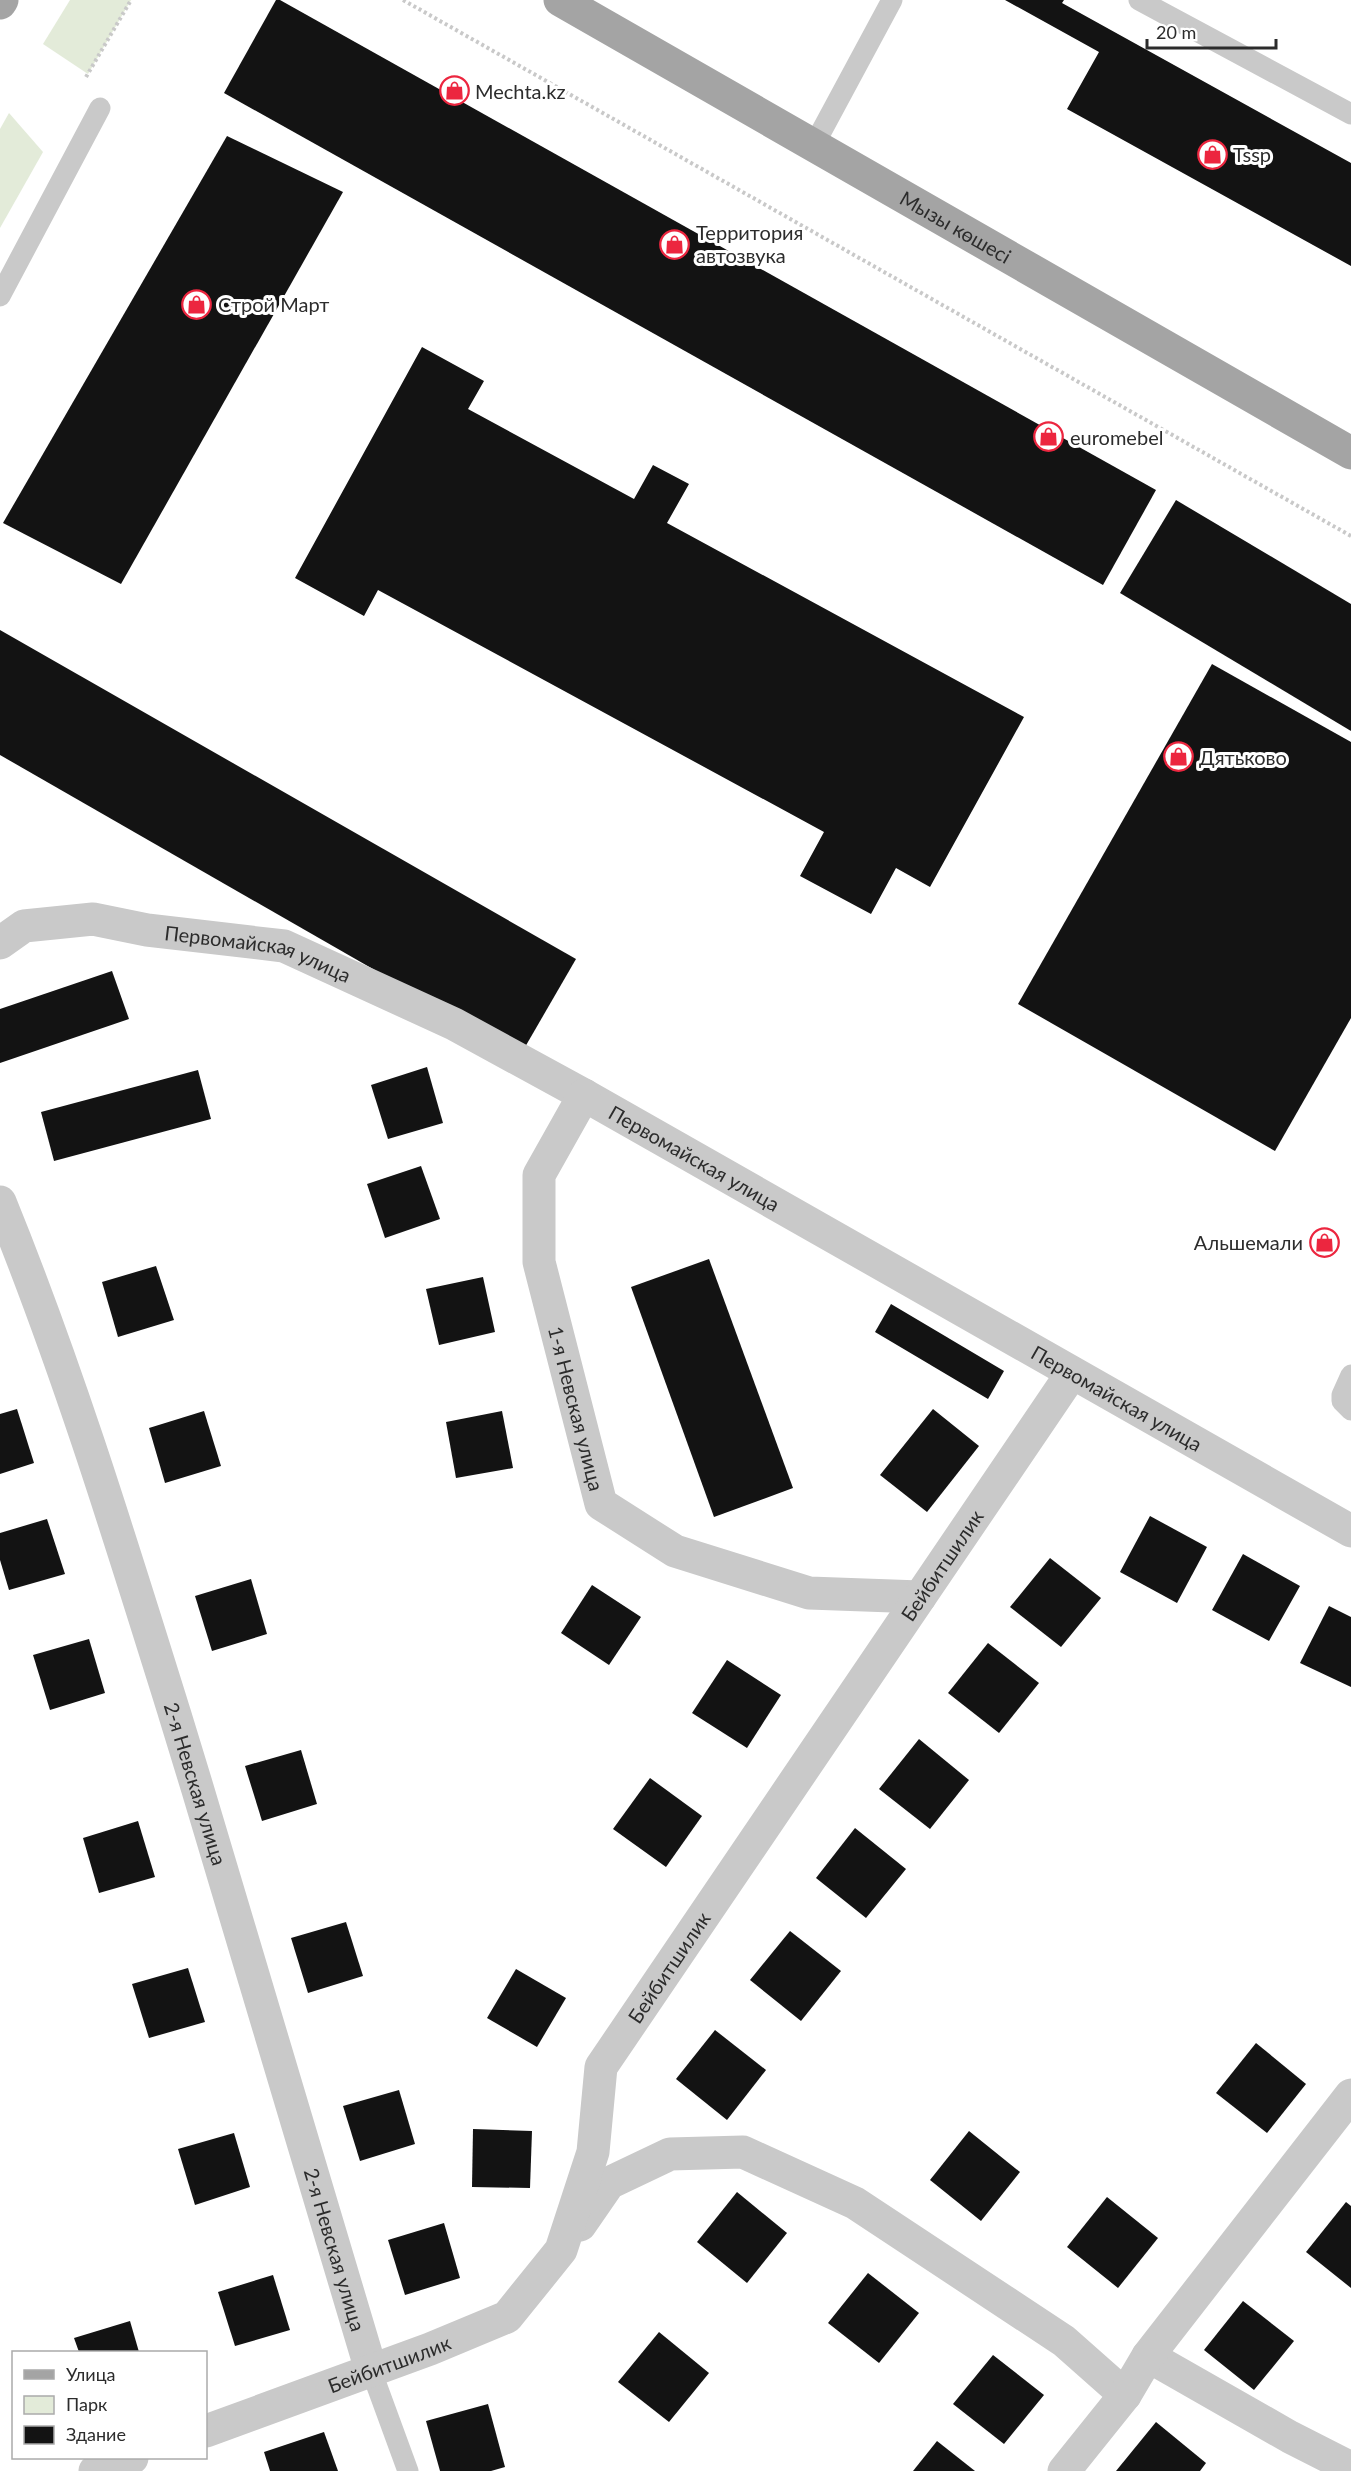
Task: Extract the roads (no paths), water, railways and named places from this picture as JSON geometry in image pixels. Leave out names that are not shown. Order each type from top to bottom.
[{"type":"main road","name":"Мызы көшесі","points":[[560,0],[1351,453]]},
{"type":"street","name":"Первомайская улица","points":[[0,943],[24,926],[93,918],[147,930],[284,946],[454,1024],[584,1095],[1351,1532]]},
{"type":"street","name":"1-я Невская улица","points":[[584,1095],[539,1175],[539,1262],[601,1504],[675,1551],[809,1593],[920,1597]]},
{"type":"street","name":"2-я Невская улица","points":[[0,1202],[26,1265],[91,1450],[136,1590],[371,2370]]},
{"type":"street","name":"Бейбитшилик","points":[[207,2431],[430,2349],[507,2317],[561,2250],[594,2152],[601,2067],[1072,1373]]},
{"type":"street","points":[[1064,2471],[1125,2395],[1148,2356],[1351,2095]]},
{"type":"street","points":[[561,2250],[609,2183],[670,2154],[743,2152],[855,2203],[1064,2341],[1125,2395]]},
{"type":"street","points":[[1148,2356],[1290,2437],[1351,2468]]},
{"type":"street","points":[[95,2471],[127,2459]]},
{"type":"lane","points":[[814,145],[892,0]]},
{"type":"lane","points":[[1139,0],[1351,114]]},
{"type":"lane","points":[[0,296],[100,108]]},
{"type":"lane","points":[[1351,1375],[1342,1395],[1342,1401],[1351,1410]]},
{"type":"lane","points":[[371,2370],[408,2471]]},
{"type":"place","name":"Mechta.kz","points":[[454,91]]},
{"type":"place","name":"Tssp","points":[[1212,154]]},
{"type":"place","name":"Территория автозвука","points":[[675,244]]},
{"type":"place","name":"Строй Март","points":[[197,304]]},
{"type":"place","name":"euromebel","points":[[1049,437]]},
{"type":"place","name":"Дятьково","points":[[1178,757]]},
{"type":"place","name":"Альшемали","points":[[1324,1242]]}]
